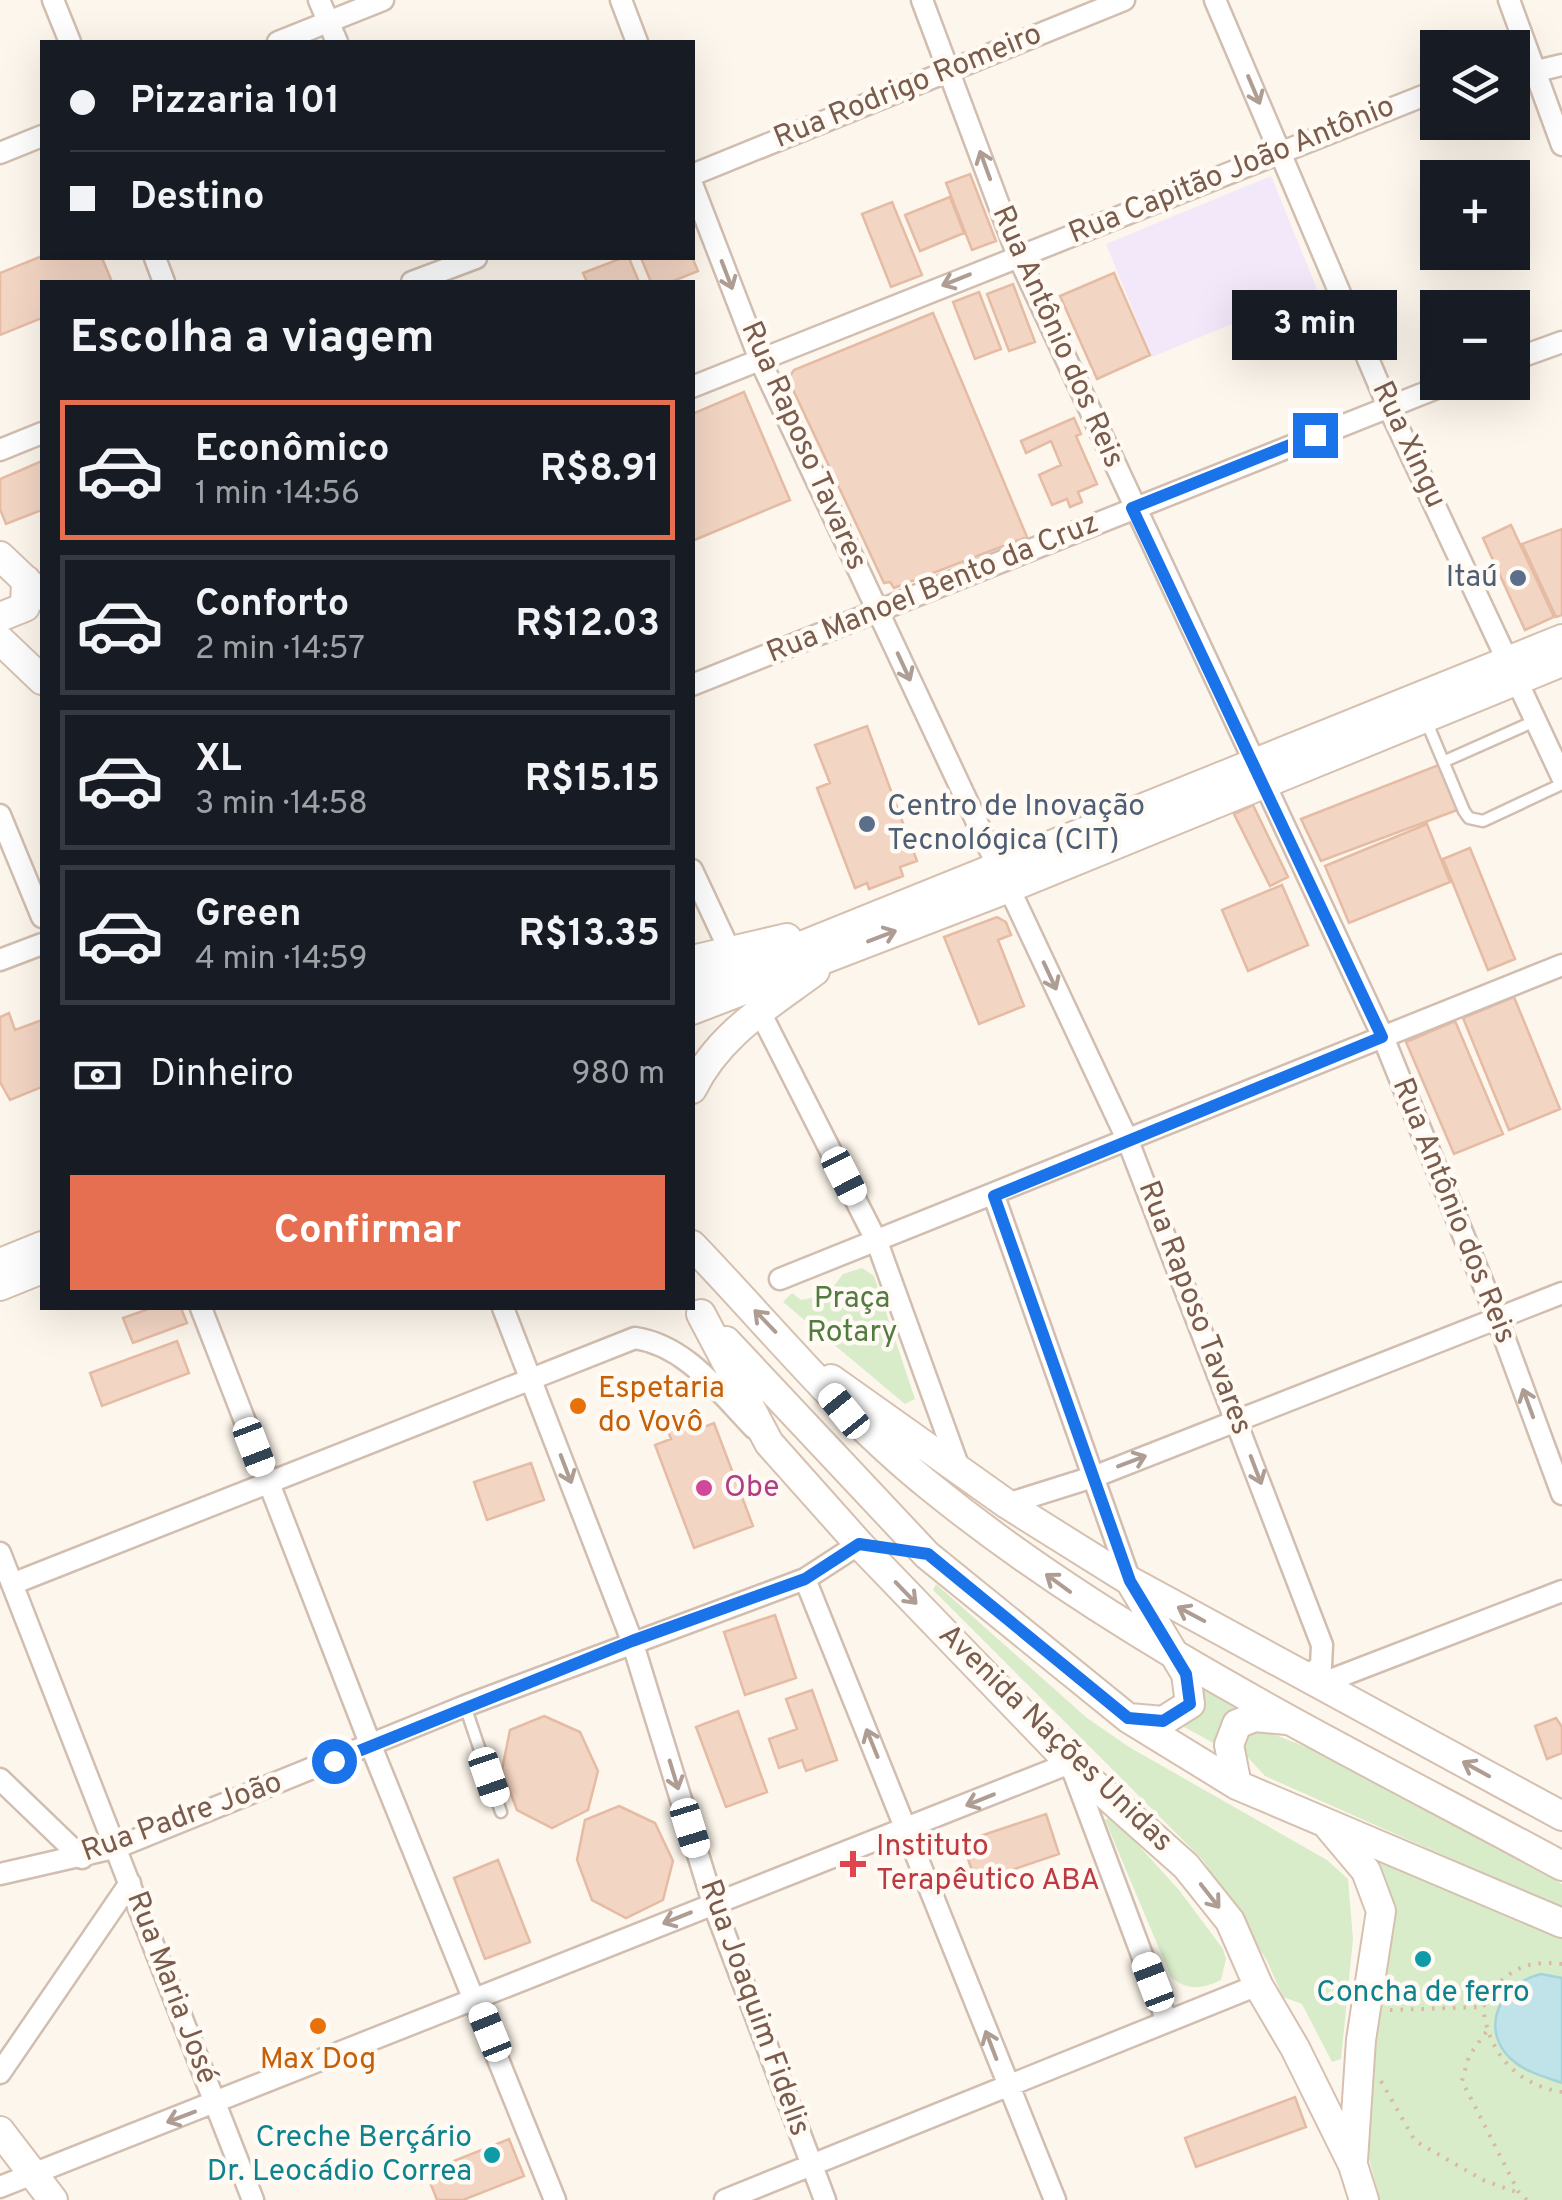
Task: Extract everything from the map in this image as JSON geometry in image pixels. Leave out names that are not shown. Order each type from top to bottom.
[{"type":"main road","points":[[0,556],[34,588],[24,608],[0,618]]},
{"type":"main road","points":[[1258,775],[1425,717],[1562,639]]},
{"type":"main road","points":[[0,640],[40,678]]},
{"type":"main road","points":[[695,989],[1003,878],[1512,669],[1562,662]]},
{"type":"main road","points":[[695,1007],[729,974],[846,937]]},
{"type":"main road","points":[[695,1083],[734,1029],[760,1012],[846,937]]},
{"type":"main road","points":[[695,961],[729,974]]},
{"type":"main road","points":[[0,1262],[40,1247]]},
{"type":"main road","points":[[695,1248],[801,1358],[844,1411],[931,1488],[1069,1591],[1170,1654],[1562,1866]]},
{"type":"main road","points":[[0,1286],[40,1270]]},
{"type":"main road","points":[[697,1310],[769,1443]]},
{"type":"main road","name":"Avenida Nações Unidas","points":[[697,1310],[928,1554],[1128,1718],[1237,1785],[1562,1923]]},
{"type":"main road","points":[[801,1358],[1007,1504],[1130,1581],[1562,1816]]},
{"type":"main road","name":"Avenida Nações Unidas","points":[[769,1443],[859,1544],[1070,1763],[1186,1866],[1230,1920],[1258,1986],[1295,2048],[1352,2165],[1364,2200]]},
{"type":"main road","points":[[859,1544],[928,1554]]},
{"type":"main road","points":[[1128,1718],[1163,1721],[1190,1704],[1186,1674],[1170,1654],[1130,1581]]},
{"type":"main road","points":[[1237,1785],[1229,1746],[1237,1724],[1255,1717],[1294,1720]]},
{"type":"main road","points":[[1324,1822],[1366,1871],[1381,1911],[1361,2040],[1352,2165]]},
{"type":"main road","points":[[0,2130],[31,2176],[53,2200]]},
{"type":"street","points":[[53,0],[69,40]]},
{"type":"street","points":[[320,0],[332,32]]},
{"type":"street","points":[[289,40],[332,32],[383,0]]},
{"type":"street","points":[[621,0],[637,40]]},
{"type":"street","name":"Rua Antônio dos Reis","points":[[922,0],[1018,256],[1132,508],[1382,1037],[1496,1318],[1562,1494]]},
{"type":"street","name":"Rua Rodrigo Romeiro","points":[[695,174],[1124,0]]},
{"type":"street","name":"Rua Xingu","points":[[1215,0],[1388,406],[1562,780]]},
{"type":"street","points":[[1508,0],[1562,145]]},
{"type":"street","points":[[1530,74],[1562,66]]},
{"type":"street","name":"Rua Capitão João Antônio","points":[[695,386],[1420,97]]},
{"type":"street","points":[[0,153],[40,137]]},
{"type":"street","name":"Rua Raposo Tavares","points":[[695,192],[760,360],[1128,1141],[1322,1645],[1321,1666],[1313,1680]]},
{"type":"street","points":[[426,274],[470,260]]},
{"type":"street","points":[[1530,354],[1562,342]]},
{"type":"street","name":"Rua Manoel Bento da Cruz","points":[[695,684],[1420,394]]},
{"type":"street","points":[[0,450],[40,434]]},
{"type":"street","points":[[0,816],[40,912]]},
{"type":"street","points":[[695,878],[729,974]]},
{"type":"street","points":[[0,960],[40,945]]},
{"type":"street","points":[[780,1278],[994,1196],[1562,965]]},
{"type":"street","points":[[760,1012],[877,1242],[959,1468]]},
{"type":"street","points":[[994,1196],[1130,1581]]},
{"type":"street","points":[[1007,1504],[1096,1476],[1562,1293]]},
{"type":"street","points":[[202,1310],[371,1746],[555,2200]]},
{"type":"street","name":"Rua Joaquim Fidelis","points":[[505,1310],[632,1641],[713,1903],[825,2200]]},
{"type":"street","name":"Avenida Nações Unidas","points":[[530,1378],[635,1338],[659,1342],[680,1354],[769,1443]]},
{"type":"street","points":[[12,1584],[530,1378]]},
{"type":"street","name":"Rua Padre João","points":[[0,1874],[118,1848],[465,1706],[805,1579],[859,1544]]},
{"type":"street","name":"Rua Maria José","points":[[0,1553],[253,2200]]},
{"type":"street","points":[[805,1579],[1055,2200]]},
{"type":"street","points":[[1313,1680],[1562,1591]]},
{"type":"street","points":[[0,2187],[1070,1763],[1166,2019]]},
{"type":"street","points":[[0,1779],[82,1858]]},
{"type":"street","points":[[0,2073],[130,1883]]},
{"type":"street","points":[[725,2200],[1166,2019],[1258,1986]]},
{"type":"lane","points":[[1425,717],[1464,810],[1474,820],[1483,821],[1562,780]]},
{"type":"lane","points":[[1445,761],[1536,721]]},
{"type":"lane","points":[[465,1706],[501,1812]]},
{"type":"path","points":[[1562,1964],[1526,1964],[1504,1975],[1483,2007],[1486,2032],[1505,2065],[1548,2090],[1562,2092]]},
{"type":"path","points":[[1380,2010],[1483,2007]]},
{"type":"path","points":[[1486,2032],[1469,2056],[1462,2081],[1519,2193]]},
{"type":"path","points":[[1375,2073],[1415,2141],[1527,2200]]},
{"type":"shaded area","points":[[1271,176],[1317,289],[1152,357],[1106,244]]},
{"type":"green space","name":"Praça Rotary","points":[[862,1268],[874,1276],[915,1399],[905,1404],[783,1302],[792,1293],[801,1300],[827,1295],[843,1274]]},
{"type":"green space","points":[[936,1584],[1087,1718],[1129,1747],[1327,1860],[1348,1879],[1353,1939],[1341,2059],[1332,2062],[1302,2004],[1283,1997],[1266,1959],[1203,1860],[933,1590]]},
{"type":"green space","points":[[1206,1685],[1239,1700],[1220,1725],[1219,1746],[1175,1722],[1196,1711]]},
{"type":"green space","points":[[1263,1730],[1306,1747],[1562,1884],[1562,1908],[1265,1776],[1241,1750],[1248,1731]]},
{"type":"green space","points":[[1112,1816],[1179,1890],[1223,1949],[1226,1959],[1221,1980],[1195,1987],[1171,1977],[1105,1820]]},
{"type":"green space","points":[[1384,1862],[1562,1938],[1562,2200],[1380,2200],[1366,2147],[1391,1906],[1380,1865]]},
{"type":"water","points":[[1541,1974],[1562,1978],[1562,2083],[1517,2064],[1501,2047],[1496,2034],[1495,2021],[1505,1997],[1527,1979]]},
{"type":"building","points":[[970,174],[996,241],[972,250],[946,183]]},
{"type":"building","points":[[950,197],[964,233],[920,251],[905,215]]},
{"type":"building","points":[[892,202],[922,275],[891,287],[862,214]]},
{"type":"building","points":[[40,257],[40,260],[103,260],[111,280],[40,280],[40,319],[0,335],[0,273]]},
{"type":"building","points":[[617,260],[630,260],[638,280],[586,280],[583,273]]},
{"type":"building","points":[[642,260],[693,260],[698,271],[676,280],[650,280]]},
{"type":"building","points":[[1114,273],[1150,355],[1097,379],[1060,296]]},
{"type":"building","points":[[1013,284],[1035,342],[1009,351],[987,294]]},
{"type":"building","points":[[979,292],[1001,349],[975,359],[953,302]]},
{"type":"building","points":[[933,313],[1027,537],[894,588],[890,582],[884,583],[788,379],[794,370]]},
{"type":"building","points":[[744,392],[790,500],[695,540],[695,413]]},
{"type":"building","points":[[1074,418],[1081,434],[1076,436],[1097,484],[1078,492],[1082,502],[1070,507],[1067,499],[1052,505],[1039,475],[1061,465],[1051,441],[1026,453],[1021,441]]},
{"type":"building","points":[[40,462],[40,511],[6,524],[0,509],[0,479]]},
{"type":"building","name":"Itaú","points":[[1511,525],[1554,617],[1525,630],[1483,538]]},
{"type":"building","points":[[1562,529],[1562,615],[1556,617],[1522,544]]},
{"type":"building","name":"Centro de Inovação Tecnológica (CIT)","points":[[867,726],[917,861],[900,867],[903,876],[869,889],[867,883],[855,888],[817,788],[830,783],[815,745]]},
{"type":"building","points":[[1441,764],[1460,809],[1321,861],[1301,819]]},
{"type":"building","points":[[1253,805],[1288,877],[1270,886],[1234,814]]},
{"type":"building","points":[[1427,824],[1450,882],[1349,923],[1325,866]]},
{"type":"building","points":[[1470,848],[1515,959],[1488,970],[1443,859]]},
{"type":"building","points":[[1282,885],[1308,945],[1248,971],[1222,910]]},
{"type":"building","points":[[997,917],[1006,922],[1011,935],[998,940],[1024,1006],[979,1024],[944,937]]},
{"type":"building","points":[[1514,997],[1560,1109],[1509,1130],[1463,1018]]},
{"type":"building","points":[[9,1013],[15,1030],[40,1021],[40,1088],[10,1100],[0,1082],[0,1017]]},
{"type":"building","points":[[1455,1021],[1503,1134],[1454,1154],[1406,1042]]},
{"type":"building","points":[[145,1310],[182,1310],[187,1323],[133,1343],[123,1318]]},
{"type":"building","points":[[177,1341],[189,1373],[102,1406],[90,1373]]},
{"type":"building","points":[[686,1420],[691,1432],[714,1423],[753,1526],[694,1548],[655,1445],[671,1439],[667,1428]]},
{"type":"building","points":[[531,1463],[544,1500],[487,1520],[474,1482]]},
{"type":"building","points":[[775,1615],[796,1678],[745,1695],[724,1632]]},
{"type":"building","points":[[812,1690],[837,1760],[806,1771],[802,1760],[779,1768],[769,1739],[797,1729],[786,1699]]},
{"type":"building","points":[[738,1711],[767,1792],[726,1807],[696,1727]]},
{"type":"building","points":[[544,1716],[580,1732],[598,1771],[588,1810],[552,1828],[517,1810],[502,1770],[510,1730]]},
{"type":"building","points":[[1556,1718],[1562,1727],[1562,1753],[1547,1759],[1535,1726]]},
{"type":"building","points":[[619,1806],[655,1823],[673,1861],[663,1900],[626,1918],[592,1900],[577,1860],[585,1820]]},
{"type":"building","points":[[1046,1814],[1059,1854],[976,1882],[962,1842]]},
{"type":"building","points":[[498,1860],[530,1942],[485,1959],[454,1878]]},
{"type":"building","points":[[1295,2097],[1306,2127],[1196,2167],[1185,2138]]},
{"type":"building","name":"Creche Berçário Dr. Leocádio Correa","points":[[509,2139],[524,2176],[463,2200],[437,2200],[426,2172]]},
{"type":"place","name":"Itaú","points":[[1518,578]]},
{"type":"place","name":"Centro de Inovação Tecnológica (CIT)","points":[[867,824]]},
{"type":"place","name":"Espetaria do Vovô","points":[[578,1406]]},
{"type":"place","name":"Obe","points":[[704,1488]]},
{"type":"place","name":"Instituto Terapêutico ABA","points":[[853,1864]]},
{"type":"place","name":"Concha de ferro","points":[[1423,1959]]},
{"type":"place","name":"Max Dog","points":[[318,2026]]},
{"type":"place","name":"Creche Berçário Dr. Leocádio Correa","points":[[492,2155]]},
{"type":"route","points":[[334,1761],[632,1641],[805,1579],[859,1544],[928,1554],[1128,1718],[1163,1721],[1190,1704],[1186,1674],[1170,1654],[1130,1581],[994,1196],[1382,1037],[1132,508],[1315,435]]}]
